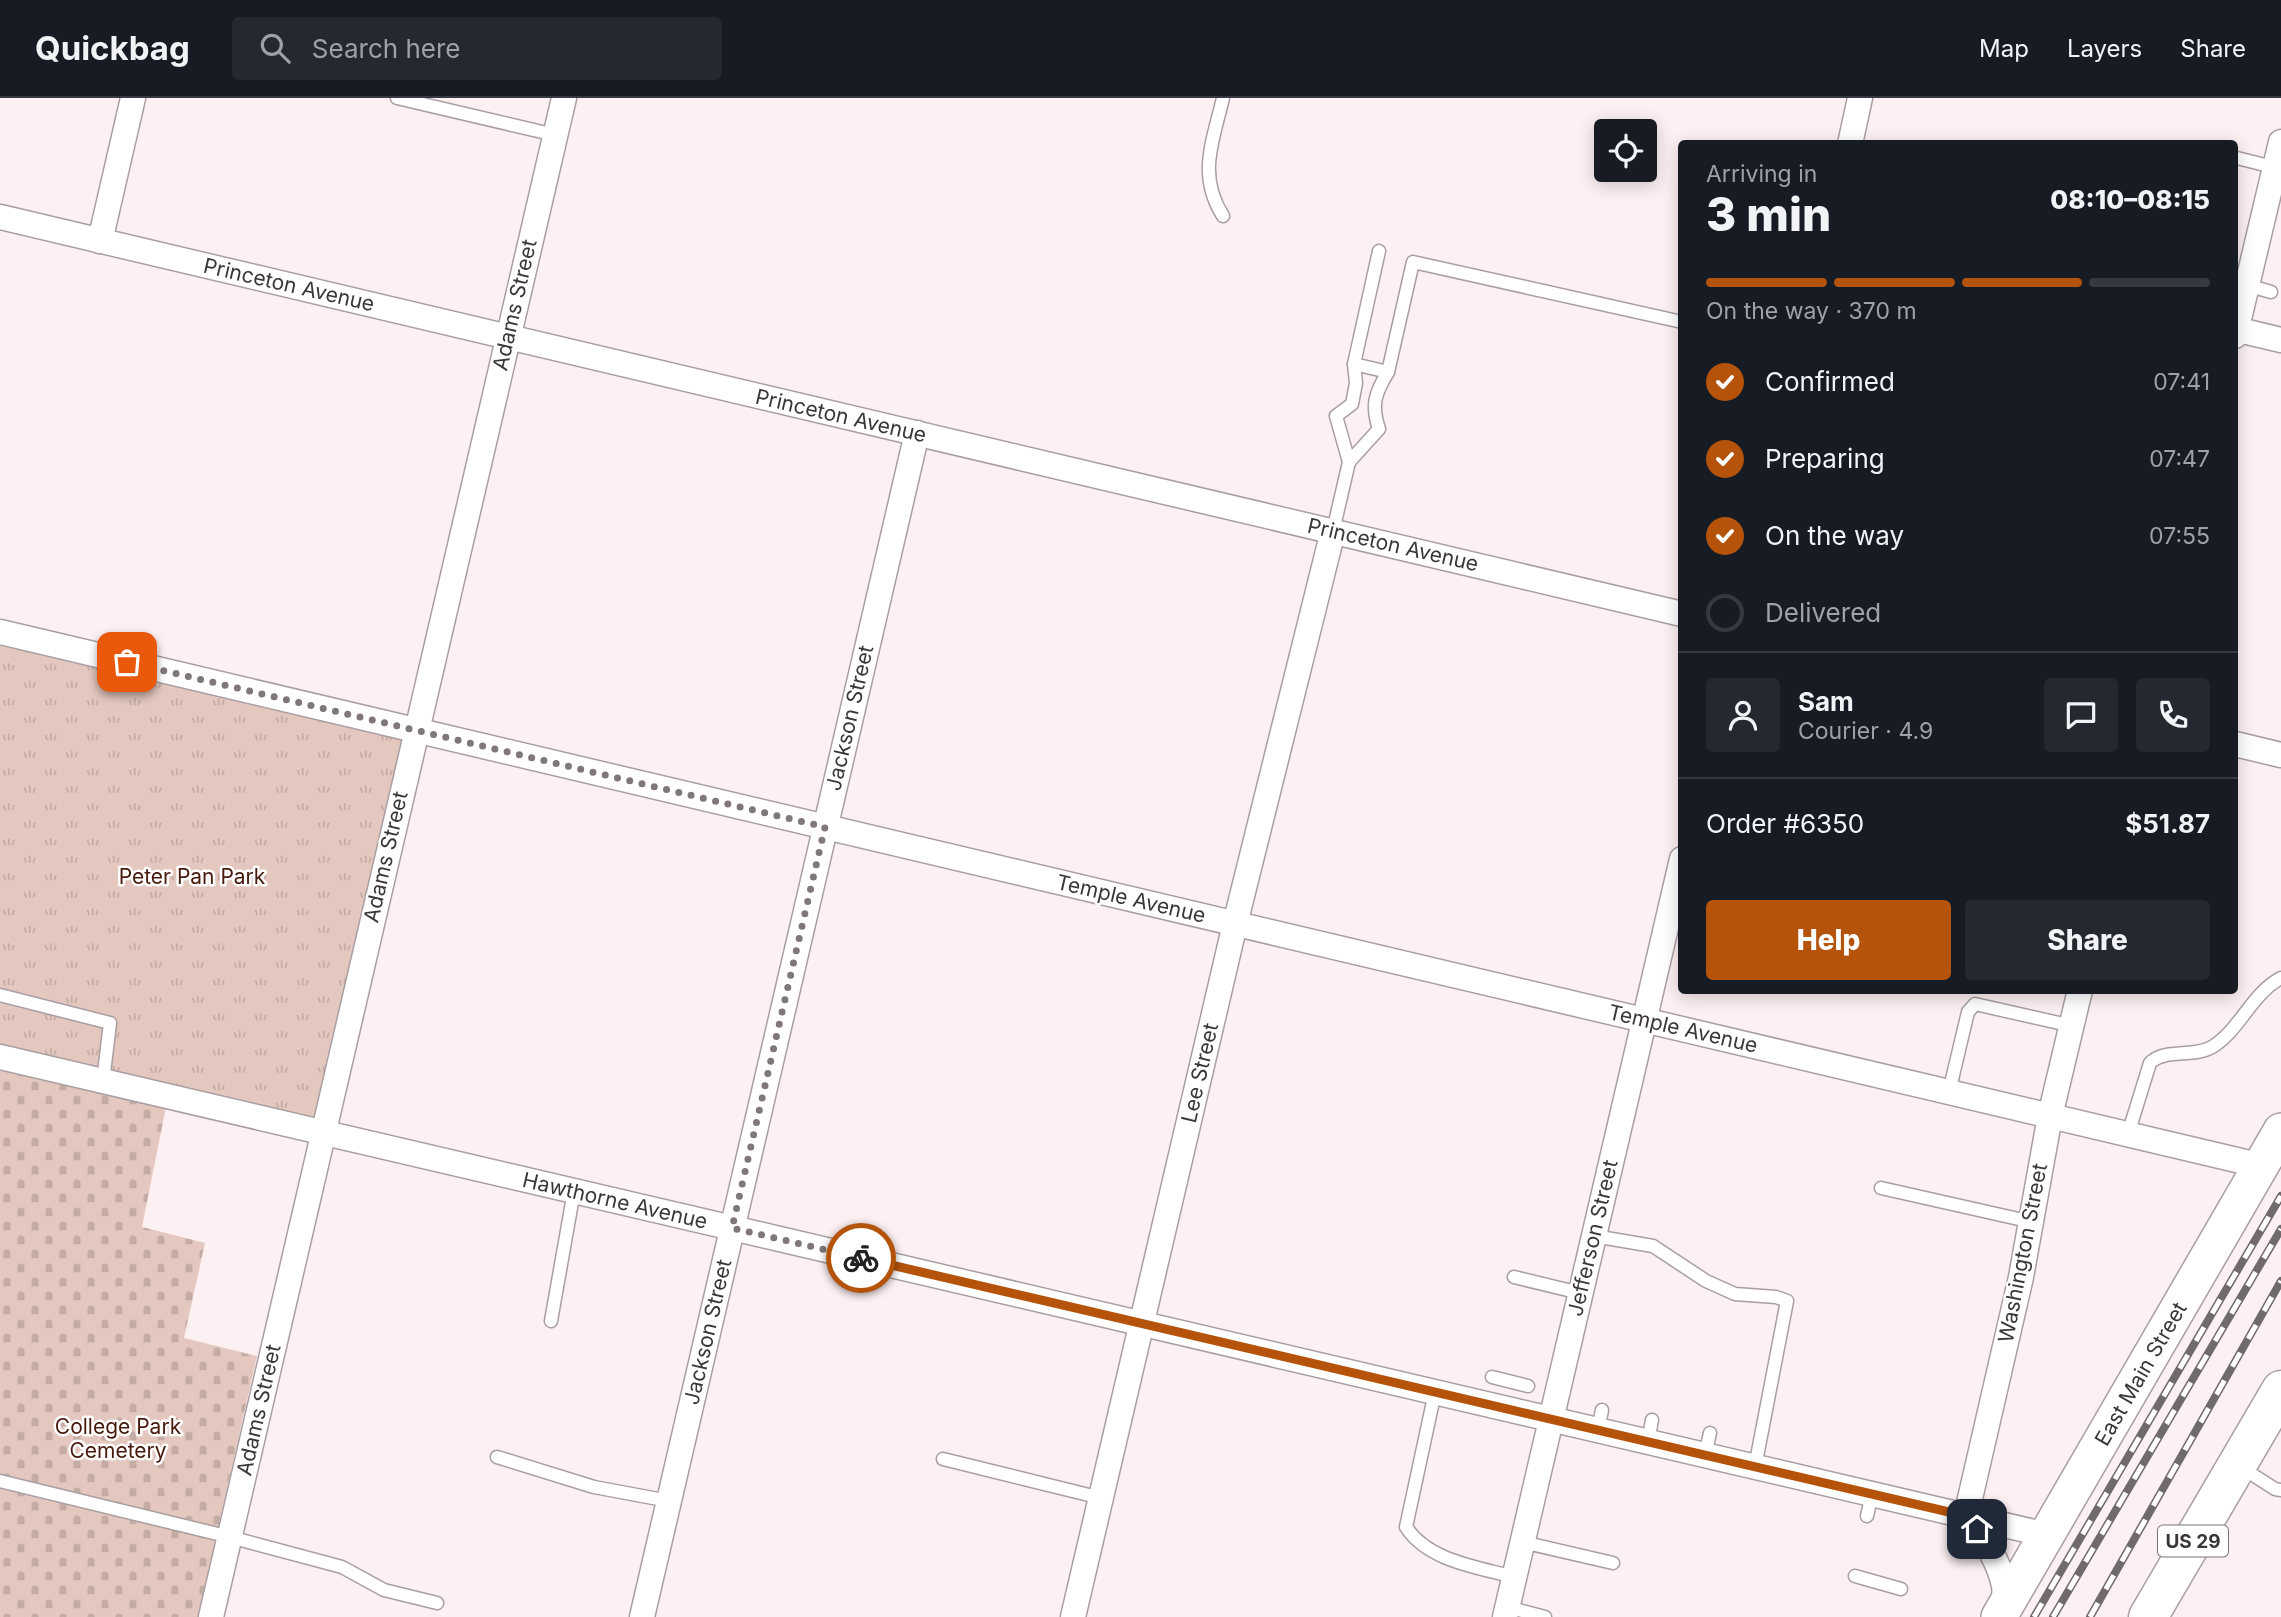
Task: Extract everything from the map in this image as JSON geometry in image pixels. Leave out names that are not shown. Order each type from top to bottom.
[{"type":"main road","name":"US 29","points":[[2148,1617],[2281,1390]]},
{"type":"street","points":[[100,241],[133,98]]},
{"type":"street","name":"Adams Street","points":[[211,1617],[564,98]]},
{"type":"street","points":[[1851,140],[1860,98]]},
{"type":"street","points":[[2238,326],[2259,289],[2281,142]]},
{"type":"street","name":"Princeton Avenue","points":[[0,217],[1678,613]]},
{"type":"street","points":[[2238,332],[2281,340]]},
{"type":"street","name":"Jackson Street","points":[[642,1617],[917,433]]},
{"type":"street","name":"Lee Street","points":[[1073,1617],[1235,923],[1333,531]]},
{"type":"street","name":"Temple Avenue","points":[[0,632],[2262,1166]]},
{"type":"street","points":[[2238,745],[2281,755]]},
{"type":"street","name":"Jefferson Street","points":[[1506,1612],[1678,876]]},
{"type":"street","name":"Washington Street","points":[[1966,1516],[2032,1222],[2050,1116],[2079,994]]},
{"type":"street","name":"Hawthorne Avenue","points":[[0,1057],[1435,1392],[1489,1388],[1551,1419],[1600,1420],[1708,1444],[1755,1467],[1870,1505],[1966,1516],[2047,1535]]},
{"type":"street","name":"East Main Street","points":[[2001,1613],[2281,1131]]},
{"type":"street","points":[[1966,1516],[1977,1529],[2004,1586],[2001,1613]]},
{"type":"lane","points":[[397,98],[555,135]]},
{"type":"lane","points":[[1223,98],[1208,169],[1208,184],[1223,216]]},
{"type":"lane","points":[[2238,158],[2278,168]]},
{"type":"lane","points":[[1333,531],[1349,462],[1336,416],[1352,404],[1356,383],[1354,364],[1379,251]]},
{"type":"lane","points":[[1349,462],[1379,429],[1373,412],[1380,386],[1388,372],[1413,262],[1678,321]]},
{"type":"lane","points":[[1354,364],[1388,372]]},
{"type":"lane","points":[[2128,1134],[2150,1063],[2160,1056],[2187,1055],[2211,1048],[2228,1033],[2263,992],[2281,978]]},
{"type":"lane","points":[[0,995],[110,1023],[103,1081]]},
{"type":"lane","points":[[1949,1092],[1968,1012],[1975,1004],[2072,1026]]},
{"type":"lane","points":[[1881,1188],[2032,1222]]},
{"type":"lane","points":[[551,1321],[574,1191]]},
{"type":"lane","points":[[1594,1236],[1653,1246],[1706,1281],[1735,1294],[1776,1297],[1787,1301],[1755,1467]]},
{"type":"lane","points":[[1514,1277],[1580,1293]]},
{"type":"lane","points":[[1489,1388],[1528,1385]]},
{"type":"lane","points":[[1435,1392],[1406,1527],[1426,1548],[1448,1558],[1514,1577]]},
{"type":"lane","points":[[497,1457],[594,1487],[669,1501]]},
{"type":"lane","points":[[943,1459],[1101,1498]]},
{"type":"lane","points":[[2238,1465],[2275,1489],[2281,1490]]},
{"type":"lane","points":[[0,1481],[342,1567],[384,1590],[438,1603]]},
{"type":"lane","points":[[1522,1542],[1613,1563]]},
{"type":"lane","points":[[1855,1576],[1901,1589]]},
{"type":"lane","points":[[1506,1612],[1545,1617]]},
{"type":"green space","name":"Peter Pan Park","points":[[0,640],[423,725],[329,1137],[0,1052]]},
{"type":"green space","name":"College Park Cemetery","points":[[0,1068],[166,1107],[142,1227],[205,1243],[184,1338],[257,1356],[198,1617],[0,1617]]},
{"type":"railway","points":[[2034,1617],[2281,1196]]},
{"type":"railway","points":[[2053,1617],[2281,1229]]},
{"type":"railway","points":[[2090,1617],[2281,1281]]},
{"type":"way so far","points":[[127,662],[825,827],[732,1228],[861,1258]]},
{"type":"route","points":[[861,1258],[1966,1516],[1977,1529]]}]
